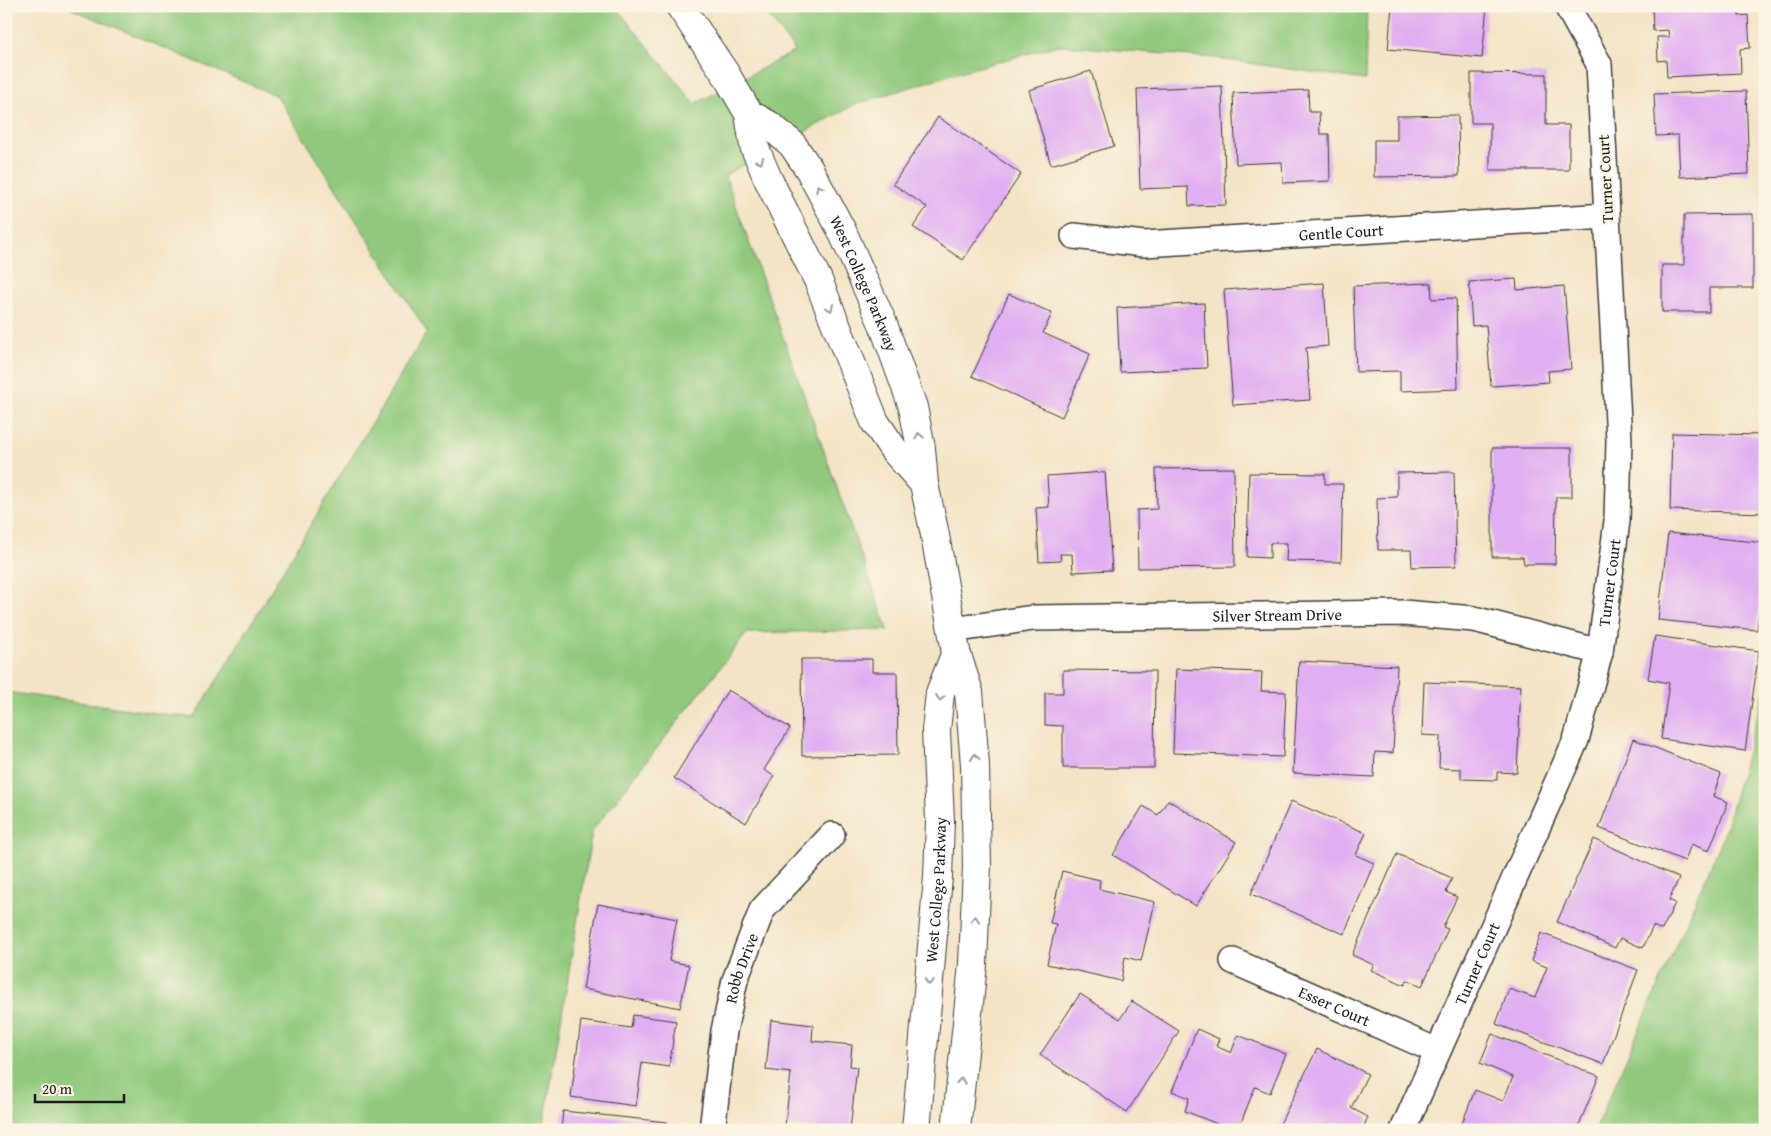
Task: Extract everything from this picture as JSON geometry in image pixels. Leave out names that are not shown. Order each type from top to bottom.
[{"type":"street","name":"West College Parkway","points":[[680,6],[725,73],[749,114],[754,146],[818,280],[875,422],[894,450],[924,484]]},
{"type":"street","name":"Turner Court","points":[[1403,1130],[1576,740],[1600,652],[1617,521],[1619,449],[1599,64],[1567,6]]},
{"type":"street","name":"West College Parkway","points":[[749,114],[769,125],[792,144],[809,169],[842,231],[883,324],[913,407],[921,448],[924,484],[954,641],[969,692],[976,765],[977,866],[973,964],[956,1130]]},
{"type":"street","name":"Gentle Court","points":[[1074,236],[1144,244],[1607,216]]},
{"type":"street","name":"Silver Stream Drive","points":[[954,641],[1033,618],[1403,613],[1474,619],[1600,652]]},
{"type":"street","name":"West College Parkway","points":[[916,1130],[938,877],[940,821],[936,730],[940,693],[954,641]]},
{"type":"street","name":"Robb Drive","points":[[712,1130],[724,1031],[736,980],[762,910],[832,836]]},
{"type":"street","name":"Esser Court","points":[[1233,961],[1437,1050]]},
{"type":"green space","points":[[65,6],[615,6],[695,104],[795,51],[761,6],[1367,6],[1365,80],[1214,58],[1059,45],[946,76],[856,104],[725,175],[888,630],[747,633],[592,831],[543,1130],[6,1130],[6,692],[194,718],[427,332],[277,96]]},
{"type":"green space","points":[[1765,689],[1765,1130],[1595,1130],[1723,838]]},
{"type":"building","points":[[1392,6],[1487,6],[1482,58],[1388,49]]},
{"type":"building","points":[[1652,6],[1738,6],[1739,16],[1748,15],[1750,48],[1740,49],[1741,73],[1667,77],[1666,60],[1658,61],[1657,37],[1669,37],[1668,30],[1653,31]]},
{"type":"building","points":[[1091,71],[1114,146],[1051,165],[1029,90]]},
{"type":"building","points":[[1471,73],[1546,74],[1546,125],[1569,125],[1569,170],[1490,170],[1490,123],[1471,123]]},
{"type":"building","points":[[1222,86],[1226,205],[1189,206],[1188,187],[1140,189],[1137,89]]},
{"type":"building","points":[[1308,90],[1309,112],[1319,112],[1320,134],[1329,134],[1330,181],[1283,183],[1282,162],[1236,164],[1233,93]]},
{"type":"building","points":[[1746,91],[1749,174],[1680,177],[1678,135],[1656,136],[1654,94]]},
{"type":"building","points":[[1458,115],[1459,176],[1374,177],[1374,140],[1397,140],[1397,116]]},
{"type":"building","points":[[938,117],[1021,174],[963,260],[913,227],[927,207],[893,184]]},
{"type":"building","points":[[1753,214],[1753,288],[1709,288],[1709,312],[1662,312],[1662,265],[1684,265],[1684,215]]},
{"type":"building","points":[[1516,279],[1517,290],[1564,286],[1571,369],[1548,371],[1549,382],[1491,386],[1486,325],[1472,326],[1469,282]]},
{"type":"building","points":[[1324,283],[1328,346],[1306,348],[1310,400],[1233,405],[1224,290]]},
{"type":"building","points":[[1431,283],[1432,299],[1456,298],[1458,389],[1400,391],[1400,371],[1356,372],[1353,286]]},
{"type":"building","points":[[1009,294],[1052,313],[1043,333],[1090,354],[1062,417],[972,376]]},
{"type":"building","points":[[1204,303],[1207,368],[1120,372],[1117,308]]},
{"type":"building","points":[[1672,433],[1765,435],[1765,513],[1670,510]]},
{"type":"building","points":[[1492,448],[1572,448],[1572,497],[1556,497],[1555,564],[1524,564],[1523,557],[1492,557]]},
{"type":"building","points":[[1234,468],[1235,567],[1138,568],[1137,510],[1157,509],[1156,469]]},
{"type":"building","points":[[1105,472],[1112,570],[1073,572],[1072,554],[1060,554],[1061,561],[1039,562],[1036,508],[1049,507],[1047,476]]},
{"type":"building","points":[[1454,472],[1456,566],[1412,567],[1411,550],[1378,550],[1377,498],[1397,497],[1397,473]]},
{"type":"building","points":[[1249,473],[1325,474],[1325,484],[1343,484],[1341,562],[1286,561],[1287,543],[1270,543],[1270,558],[1247,557]]},
{"type":"building","points":[[1668,533],[1765,543],[1757,630],[1658,620]]},
{"type":"building","points":[[1655,636],[1759,651],[1745,751],[1661,739],[1669,683],[1648,679]]},
{"type":"building","points":[[801,659],[872,659],[872,672],[897,672],[898,755],[802,756]]},
{"type":"building","points":[[1299,661],[1397,666],[1393,753],[1375,752],[1374,777],[1293,773]]},
{"type":"building","points":[[1176,669],[1262,672],[1261,691],[1286,692],[1283,757],[1173,753]]},
{"type":"building","points":[[1063,670],[1155,671],[1154,768],[1063,768],[1063,726],[1045,725],[1045,693],[1063,693]]},
{"type":"building","points":[[1424,682],[1521,686],[1517,773],[1497,772],[1497,780],[1461,779],[1461,769],[1439,768],[1440,736],[1422,735]]},
{"type":"building","points":[[728,690],[790,728],[764,770],[774,776],[746,823],[674,778]]},
{"type":"building","points":[[1633,739],[1721,774],[1713,796],[1728,802],[1709,851],[1691,844],[1685,861],[1599,828]]},
{"type":"building","points":[[1168,800],[1236,842],[1196,906],[1113,855],[1143,806],[1158,815]]},
{"type":"building","points":[[1291,801],[1366,833],[1356,855],[1374,863],[1344,934],[1251,894]]},
{"type":"building","points":[[1594,839],[1679,878],[1669,900],[1675,903],[1662,930],[1653,926],[1643,948],[1620,938],[1615,948],[1557,922]]},
{"type":"building","points":[[1397,854],[1452,878],[1446,892],[1457,897],[1443,927],[1448,929],[1422,986],[1407,980],[1405,985],[1371,970],[1374,965],[1352,955]]},
{"type":"building","points":[[1062,871],[1100,880],[1099,889],[1155,902],[1141,961],[1125,957],[1121,981],[1047,964],[1056,924],[1050,923]]},
{"type":"building","points":[[598,904],[677,919],[669,961],[689,965],[680,1008],[583,989]]},
{"type":"building","points":[[1541,933],[1638,970],[1603,1064],[1496,1024],[1509,989],[1535,998],[1547,967],[1531,961]]},
{"type":"building","points":[[1080,994],[1120,1019],[1132,1001],[1179,1031],[1127,1112],[1040,1055]]},
{"type":"building","points":[[633,1015],[676,1021],[669,1067],[642,1063],[636,1106],[571,1097],[581,1021],[631,1028]]},
{"type":"building","points":[[771,1020],[813,1025],[812,1041],[852,1045],[850,1066],[857,1067],[850,1130],[821,1130],[785,1126],[791,1073],[766,1070]]},
{"type":"building","points":[[1197,1029],[1219,1039],[1216,1046],[1231,1053],[1238,1035],[1286,1054],[1270,1093],[1255,1087],[1238,1130],[1232,1130],[1185,1111],[1189,1098],[1172,1091]]},
{"type":"building","points":[[1492,1034],[1599,1076],[1577,1130],[1470,1130],[1461,1126],[1475,1090],[1503,1101],[1513,1077],[1480,1063]]},
{"type":"building","points":[[1317,1049],[1368,1074],[1351,1108],[1368,1117],[1362,1130],[1277,1130]]},
{"type":"building","points":[[563,1111],[667,1122],[666,1130],[561,1130]]}]
